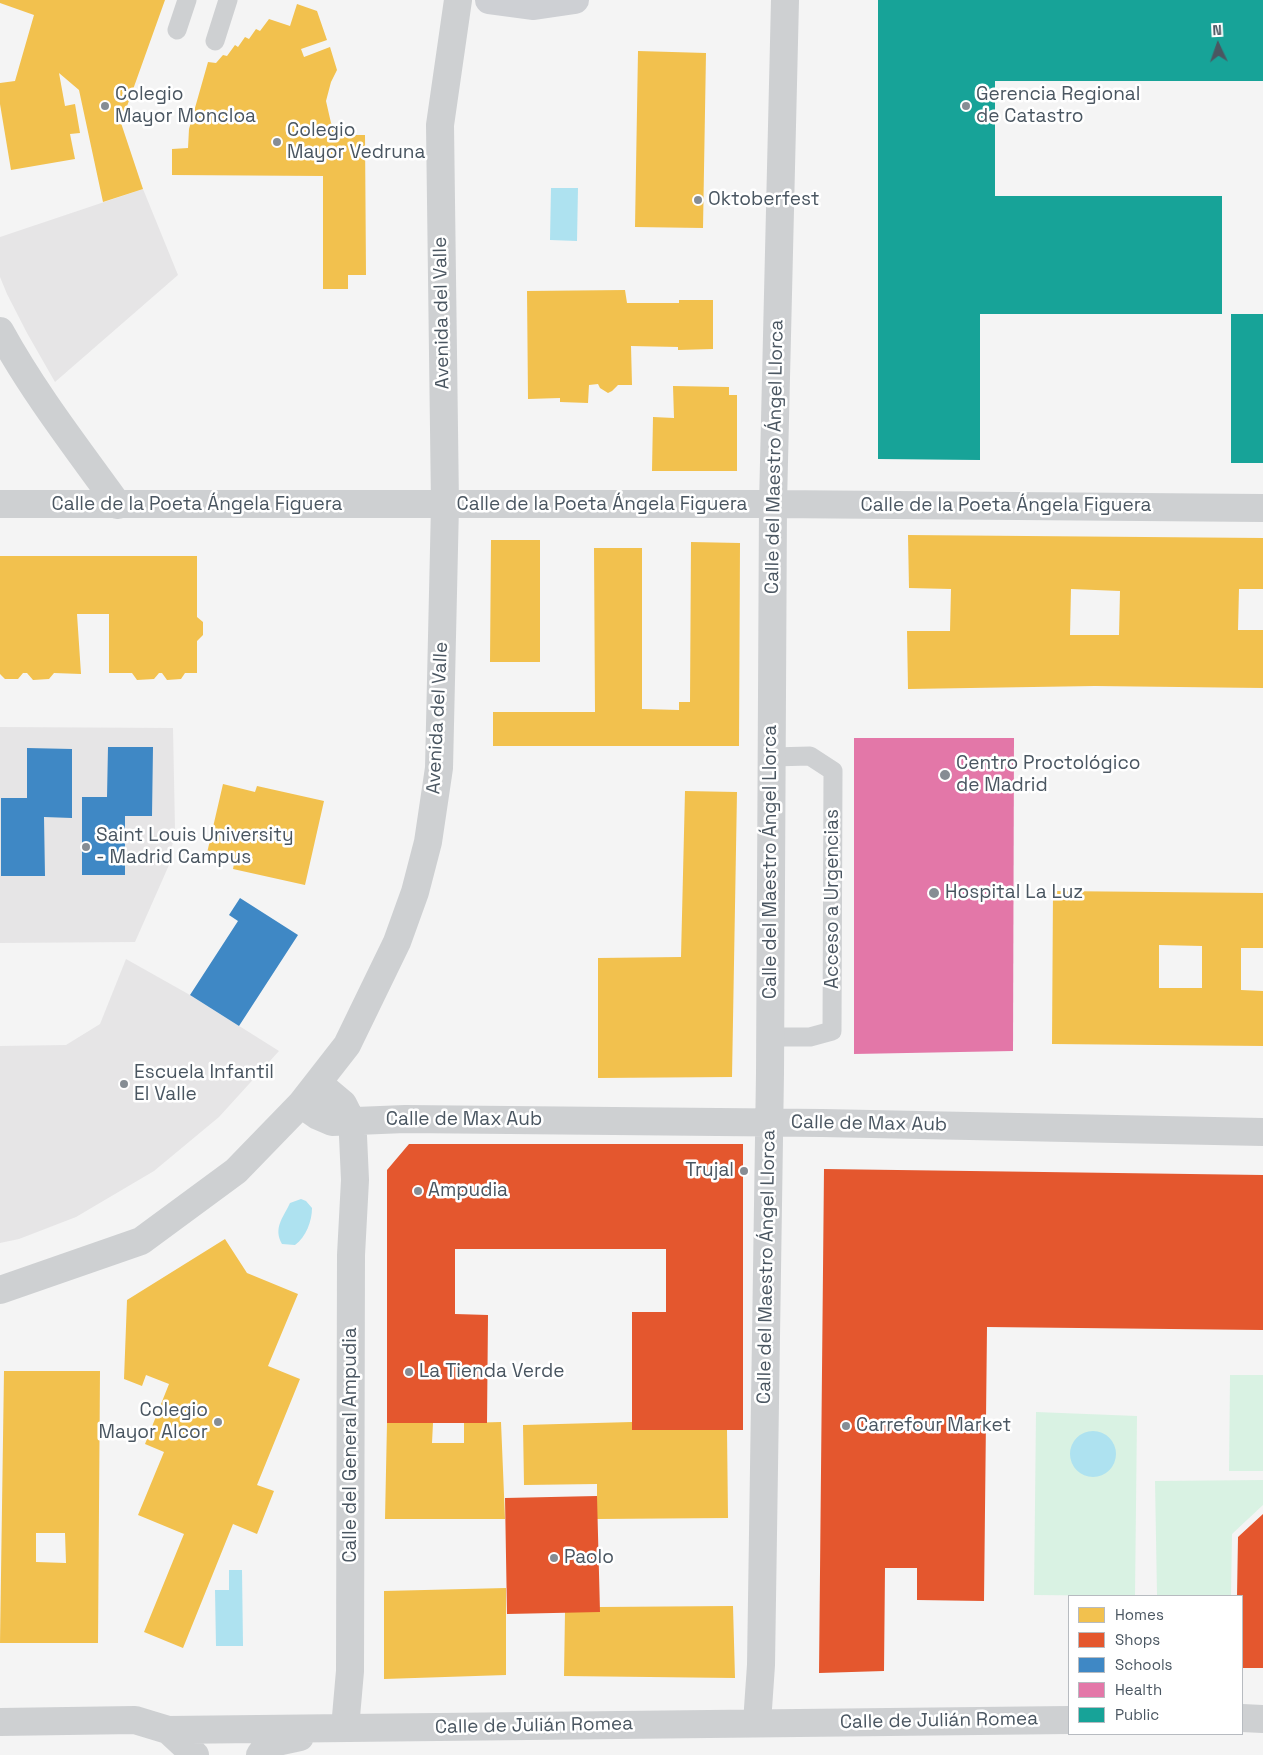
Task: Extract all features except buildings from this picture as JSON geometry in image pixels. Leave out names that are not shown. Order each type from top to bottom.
[{"type":"street","name":"Avenida del Valle","points":[[0,1290],[141,1241],[236,1171],[301,1104],[347,1045],[397,942],[428,842],[439,768],[445,505],[440,125],[458,0]]},
{"type":"street","points":[[488,0],[534,6],[575,0]]},
{"type":"street","name":"Calle del Maestro Ángel Llorca","points":[[757,1723],[761,1665],[769,1123],[773,504],[785,0]]},
{"type":"street","points":[[0,332],[18,364],[58,424],[118,505]]},
{"type":"street","name":"Calle de la Poeta Ángela Figuera","points":[[0,504],[773,504],[1263,508]]},
{"type":"street","name":"Calle del General Ampudia","points":[[318,1083],[343,1104],[352,1122],[355,1180],[351,1255],[350,1671],[345,1728]]},
{"type":"street","name":"Calle de Max Aub","points":[[301,1104],[318,1116],[332,1122],[405,1119],[769,1123],[1263,1132]]},
{"type":"street","points":[[1243,1718],[1263,1720]]},
{"type":"street","name":"Calle de Julián Romea","points":[[0,1722],[135,1720],[168,1730],[1068,1720]]},
{"type":"street","points":[[260,1755],[268,1744],[345,1728]]},
{"type":"street","points":[[168,1730],[195,1755]]},
{"type":"lane","points":[[177,30],[187,0]]},
{"type":"lane","points":[[215,41],[228,0]]},
{"type":"lane","name":"Acceso a Urgencias","points":[[770,1037],[810,1037],[832,1031],[834,771],[810,756],[772,757]]},
{"type":"shaded area","points":[[143,189],[178,275],[55,382],[27,333],[0,277],[0,237]]},
{"type":"shaded area","name":"Saint Louis University - Madrid Campus","points":[[0,727],[173,728],[175,829],[169,865],[135,942],[0,943]]},
{"type":"shaded area","name":"Escuela Infantil El Valle","points":[[126,959],[190,995],[279,1051],[219,1117],[154,1171],[76,1217],[19,1239],[0,1243],[0,1046],[66,1045],[100,1024]]},
{"type":"green space","points":[[1230,1375],[1263,1375],[1263,1471],[1229,1471]]},
{"type":"green space","points":[[1036,1412],[1137,1416],[1135,1595],[1034,1595]]},
{"type":"green space","points":[[1263,1480],[1263,1505],[1232,1534],[1231,1595],[1157,1595],[1155,1481]]},
{"type":"water","points":[[551,188],[578,188],[577,241],[550,240]]},
{"type":"water","points":[[301,1199],[306,1201],[312,1208],[308,1228],[295,1245],[282,1244],[278,1233],[280,1223],[290,1203]]},
{"type":"water","points":[[1093,1431],[1106,1435],[1112,1441],[1116,1454],[1112,1467],[1106,1473],[1093,1477],[1080,1473],[1074,1467],[1070,1454],[1074,1441],[1080,1435]]},
{"type":"water","points":[[229,1570],[242,1570],[243,1646],[216,1646],[215,1590],[229,1590]]},
{"type":"place","name":"Colegio Mayor Moncloa","points":[[105,106]]},
{"type":"place","name":"Gerencia Regional de Catastro","points":[[966,106]]},
{"type":"place","name":"Colegio Mayor Vedruna","points":[[277,142]]},
{"type":"place","name":"Oktoberfest","points":[[698,200]]},
{"type":"place","name":"Centro Proctológico de Madrid","points":[[945,775]]},
{"type":"place","name":"Saint Louis University - Madrid Campus","points":[[86,847]]},
{"type":"place","name":"Hospital La Luz","points":[[934,893]]},
{"type":"place","name":"Escuela Infantil El Valle","points":[[124,1084]]},
{"type":"place","name":"Trujal","points":[[744,1171]]},
{"type":"place","name":"Ampudia","points":[[418,1191]]},
{"type":"place","name":"La Tienda Verde","points":[[409,1372]]},
{"type":"place","name":"Colegio Mayor Alcor","points":[[218,1422]]},
{"type":"place","name":"Carrefour Market","points":[[846,1426]]},
{"type":"place","name":"Paolo","points":[[554,1558]]}]
